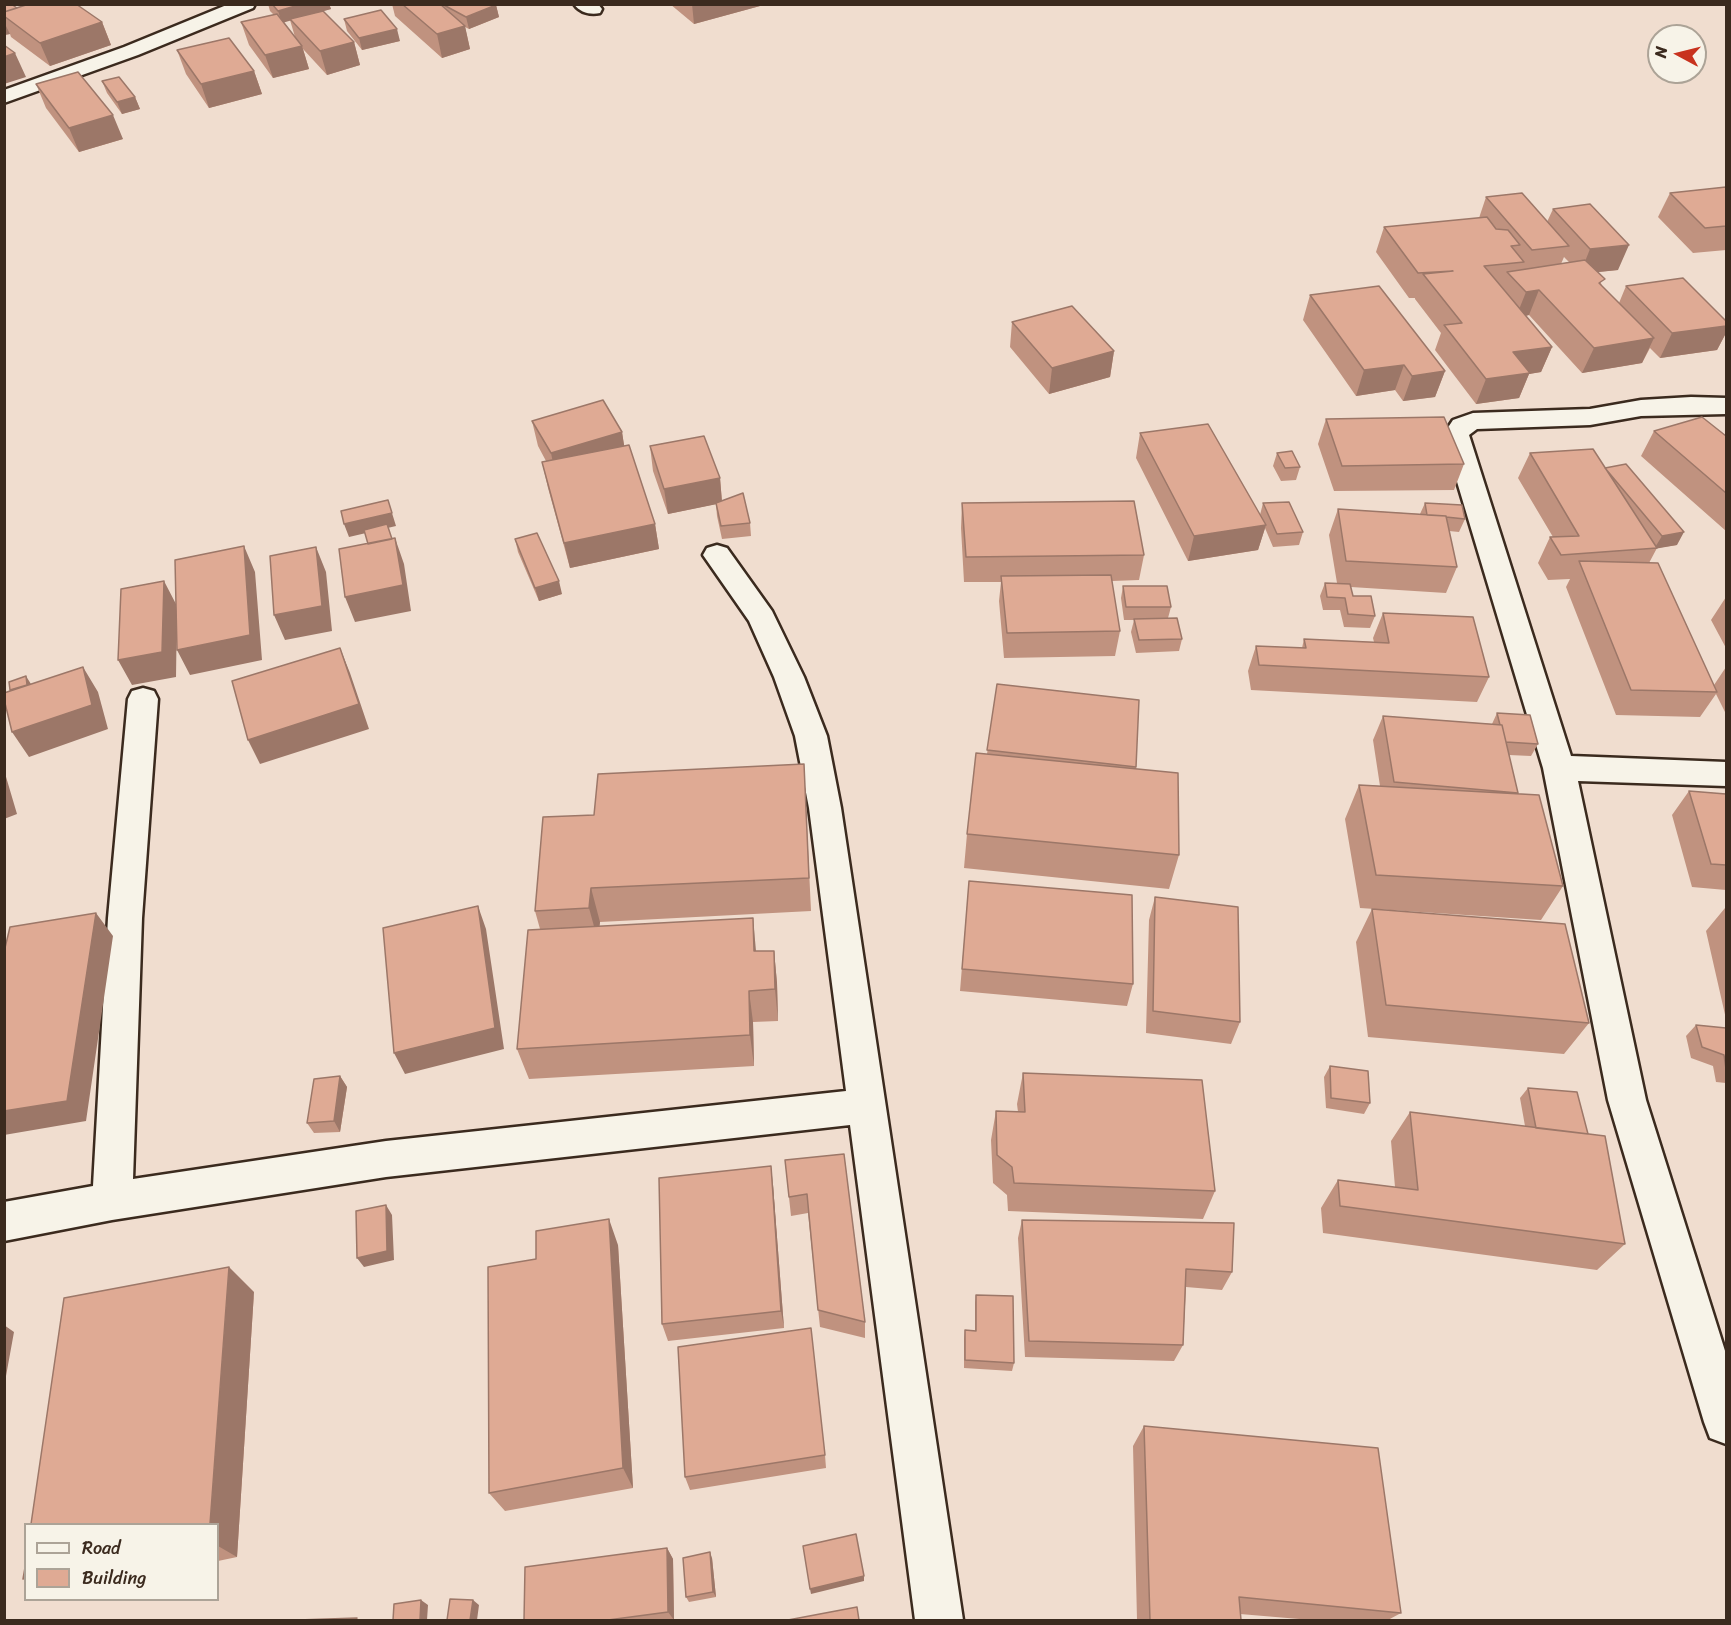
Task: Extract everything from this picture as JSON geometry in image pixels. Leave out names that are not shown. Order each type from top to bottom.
[{"type":"street","points":[[4,97],[131,51],[246,4]]},
{"type":"street","points":[[1726,406],[1691,405],[1641,408],[1590,417],[1473,421],[1462,426],[1456,435],[1559,768],[1627,1100],[1726,1422]]},
{"type":"street","points":[[717,555],[762,618],[789,677],[812,736],[825,808],[939,1620]]},
{"type":"street","points":[[112,1201],[125,918],[143,699]]},
{"type":"street","points":[[1559,768],[1726,774]]},
{"type":"street","points":[[4,1222],[112,1201],[386,1159],[866,1106]]},
{"type":"building","points":[[4,4],[11,4],[17,8],[4,12]]},
{"type":"building","points":[[29,4],[76,4],[102,22],[40,43],[4,16],[4,12]]},
{"type":"building","points":[[272,4],[302,4],[278,11]]},
{"type":"building","points":[[402,4],[440,4],[465,26],[437,34]]},
{"type":"building","points":[[442,4],[496,4],[496,5],[466,17]]},
{"type":"building","points":[[381,10],[397,29],[359,38],[344,19]]},
{"type":"building","points":[[323,11],[354,42],[320,51],[290,19]]},
{"type":"building","points":[[277,14],[302,46],[265,55],[241,22]]},
{"type":"building","points":[[229,38],[254,71],[201,84],[177,50]]},
{"type":"building","points":[[4,45],[15,53],[4,57]]},
{"type":"building","points":[[78,72],[113,115],[69,128],[36,84]]},
{"type":"building","points":[[119,77],[135,97],[117,102],[102,81]]},
{"type":"building","points":[[1726,187],[1726,226],[1705,228],[1670,193]]},
{"type":"building","points":[[1522,193],[1569,246],[1532,250],[1486,197]]},
{"type":"building","points":[[1590,204],[1629,245],[1590,249],[1553,209]]},
{"type":"building","points":[[1487,217],[1496,229],[1508,230],[1520,245],[1511,246],[1524,262],[1484,266],[1552,347],[1513,352],[1530,373],[1486,379],[1444,325],[1462,323],[1423,274],[1453,271],[1418,273],[1384,227]]},
{"type":"building","points":[[1585,260],[1605,279],[1599,283],[1654,338],[1594,348],[1539,290],[1526,292],[1507,272]]},
{"type":"building","points":[[1683,278],[1726,321],[1726,326],[1672,333],[1626,286]]},
{"type":"building","points":[[1379,286],[1445,371],[1412,376],[1404,365],[1364,370],[1310,295]]},
{"type":"building","points":[[1072,306],[1114,351],[1052,368],[1012,322]]},
{"type":"building","points":[[603,400],[622,432],[551,453],[532,421]]},
{"type":"building","points":[[1444,417],[1464,464],[1342,466],[1326,419]]},
{"type":"building","points":[[1702,417],[1726,436],[1726,493],[1654,431]]},
{"type":"building","points":[[1208,424],[1266,525],[1194,536],[1140,433]]},
{"type":"building","points":[[704,436],[720,478],[664,489],[650,446]]},
{"type":"building","points":[[629,445],[655,524],[564,543],[542,462]]},
{"type":"building","points":[[1593,449],[1657,548],[1561,555],[1550,537],[1579,536],[1530,453]]},
{"type":"building","points":[[1292,451],[1300,467],[1285,468],[1277,453]]},
{"type":"building","points":[[1626,464],[1684,532],[1662,536],[1605,468]]},
{"type":"building","points":[[743,493],[750,523],[721,526],[716,503]]},
{"type":"building","points":[[388,500],[392,513],[344,524],[341,511]]},
{"type":"building","points":[[1134,501],[1144,555],[966,557],[962,503]]},
{"type":"building","points":[[1289,502],[1303,532],[1277,534],[1263,503]]},
{"type":"building","points":[[1425,503],[1462,505],[1465,519],[1427,515]]},
{"type":"building","points":[[1338,509],[1446,516],[1457,567],[1346,561]]},
{"type":"building","points":[[387,524],[392,539],[368,544],[364,530]]},
{"type":"building","points":[[537,533],[559,581],[535,588],[515,539]]},
{"type":"building","points":[[395,538],[403,585],[345,597],[339,549]]},
{"type":"building","points":[[244,546],[250,635],[177,650],[175,560]]},
{"type":"building","points":[[316,547],[322,606],[274,615],[270,556]]},
{"type":"building","points":[[1579,561],[1658,563],[1717,692],[1631,690]]},
{"type":"building","points":[[1111,575],[1120,631],[1007,633],[1001,576]]},
{"type":"building","points":[[164,581],[162,652],[118,660],[121,589]]},
{"type":"building","points":[[1325,583],[1350,584],[1353,596],[1371,596],[1375,616],[1348,614],[1345,598],[1327,597]]},
{"type":"building","points":[[1123,586],[1167,586],[1171,607],[1126,607]]},
{"type":"building","points":[[1383,613],[1473,617],[1489,677],[1259,665],[1256,646],[1306,648],[1304,639],[1389,643]]},
{"type":"building","points":[[1177,618],[1182,639],[1139,640],[1134,619]]},
{"type":"building","points":[[340,648],[359,704],[248,740],[232,681]]},
{"type":"building","points":[[83,667],[92,705],[12,732],[4,693]]},
{"type":"building","points":[[26,676],[27,685],[10,690],[9,682]]},
{"type":"building","points":[[997,684],[1139,700],[1136,767],[987,750]]},
{"type":"building","points":[[1497,713],[1530,715],[1538,744],[1506,742]]},
{"type":"building","points":[[1383,716],[1502,725],[1518,793],[1394,782]]},
{"type":"building","points":[[976,753],[1178,773],[1179,855],[967,834]]},
{"type":"building","points":[[804,764],[809,878],[591,888],[589,908],[535,911],[543,817],[594,815],[598,774]]},
{"type":"building","points":[[1359,785],[1539,795],[1563,886],[1376,875]]},
{"type":"building","points":[[1689,791],[1726,794],[1726,865],[1711,864]]},
{"type":"building","points":[[969,881],[1132,895],[1133,984],[962,969]]},
{"type":"building","points":[[1155,897],[1238,907],[1240,1022],[1153,1011]]},
{"type":"building","points":[[478,906],[495,1028],[394,1053],[383,928]]},
{"type":"building","points":[[1372,909],[1565,924],[1589,1023],[1386,1005]]},
{"type":"building","points":[[96,913],[67,1101],[4,1111],[4,952],[10,927]]},
{"type":"building","points":[[753,918],[754,951],[774,951],[775,989],[749,991],[750,1035],[517,1049],[528,930]]},
{"type":"building","points":[[1696,1025],[1726,1028],[1726,1069],[1724,1055],[1702,1047]]},
{"type":"building","points":[[1330,1066],[1368,1071],[1370,1103],[1331,1098]]},
{"type":"building","points":[[1023,1073],[1202,1080],[1215,1191],[1014,1183],[1012,1167],[997,1155],[996,1111],[1025,1112]]},
{"type":"building","points":[[340,1076],[334,1121],[307,1123],[314,1079]]},
{"type":"building","points":[[1528,1088],[1577,1092],[1588,1134],[1536,1128]]},
{"type":"building","points":[[1410,1112],[1605,1136],[1625,1244],[1340,1206],[1338,1180],[1418,1190]]},
{"type":"building","points":[[844,1154],[865,1322],[818,1310],[807,1194],[789,1197],[785,1160]]},
{"type":"building","points":[[771,1166],[781,1311],[662,1324],[659,1178]]},
{"type":"building","points":[[386,1205],[387,1251],[357,1258],[356,1211]]},
{"type":"building","points":[[609,1219],[623,1468],[489,1493],[488,1267],[536,1259],[536,1231]]},
{"type":"building","points":[[1022,1220],[1234,1223],[1232,1272],[1186,1269],[1183,1345],[1029,1341]]},
{"type":"building","points":[[229,1267],[210,1523],[31,1523],[64,1298]]},
{"type":"building","points":[[976,1295],[1013,1296],[1014,1363],[965,1360],[965,1330],[976,1331]]},
{"type":"building","points":[[811,1328],[825,1455],[685,1477],[678,1347]]},
{"type":"building","points":[[1144,1426],[1378,1448],[1401,1613],[1239,1597],[1241,1620],[1150,1620]]},
{"type":"building","points":[[856,1534],[864,1576],[810,1589],[803,1546]]},
{"type":"building","points":[[667,1548],[668,1612],[608,1620],[524,1620],[525,1567]]},
{"type":"building","points":[[710,1552],[713,1592],[686,1597],[683,1558]]},
{"type":"building","points":[[450,1599],[473,1600],[470,1620],[447,1620]]},
{"type":"building","points":[[421,1600],[420,1620],[393,1620],[394,1604]]},
{"type":"building","points":[[857,1607],[859,1620],[788,1620]]},
{"type":"building","points":[[357,1618],[356,1620],[298,1620]]}]
